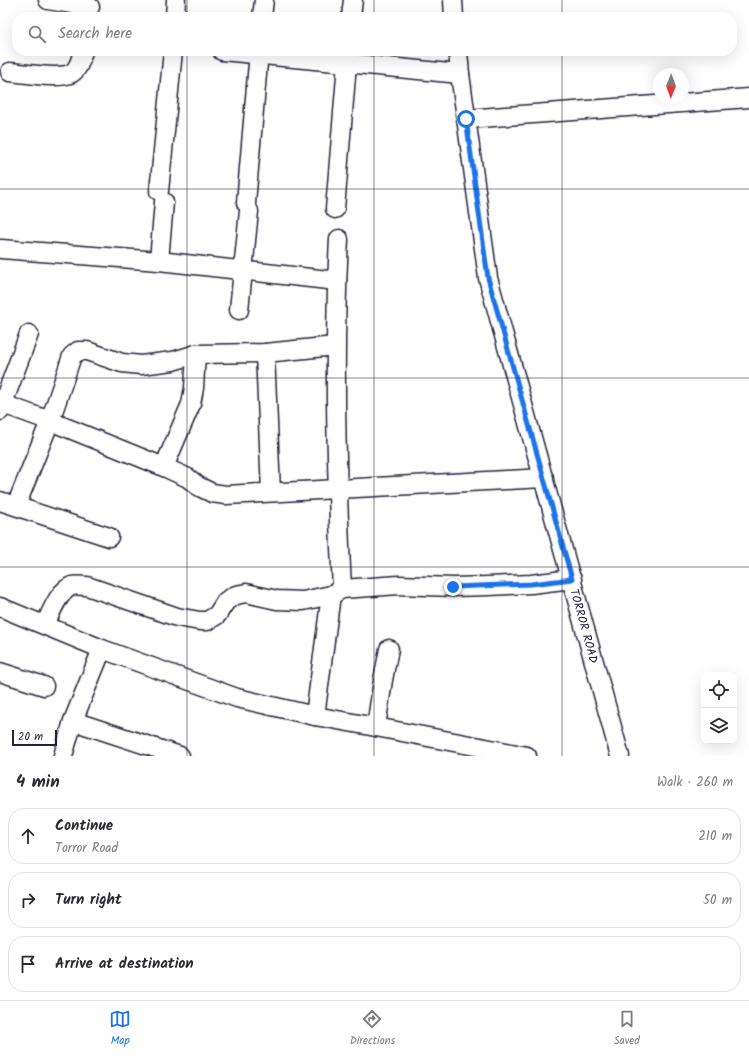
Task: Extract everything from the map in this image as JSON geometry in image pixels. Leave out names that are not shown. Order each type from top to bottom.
[{"type":"street","points":[[48,0],[90,8]]},
{"type":"street","points":[[175,12],[176,0]]},
{"type":"street","points":[[263,12],[264,0]]},
{"type":"street","points":[[352,12],[353,0]]},
{"type":"street","points":[[453,0],[454,12]]},
{"type":"street","points":[[10,72],[59,76],[73,72],[80,63],[82,56]]},
{"type":"street","points":[[159,261],[161,197],[173,56]]},
{"type":"street","points":[[239,310],[259,56]]},
{"type":"street","points":[[326,56],[348,57],[460,74]]},
{"type":"street","name":"TORROR ROAD","points":[[458,56],[488,278],[620,756]]},
{"type":"street","points":[[335,209],[348,57]]},
{"type":"street","points":[[466,119],[749,98]]},
{"type":"street","points":[[315,716],[337,592],[336,346],[339,239]]},
{"type":"street","points":[[1,249],[159,261],[337,281]]},
{"type":"street","points":[[29,334],[2,407],[50,421],[164,467],[188,478],[198,486],[212,493],[226,495],[544,478]]},
{"type":"street","points":[[109,537],[8,504],[50,421],[72,356],[78,351],[87,351],[122,363],[141,365],[173,361],[196,354],[265,353],[336,346]]},
{"type":"street","points":[[265,353],[271,492]]},
{"type":"street","points":[[164,467],[191,404],[194,388],[196,354]]},
{"type":"street","points":[[45,625],[56,601],[64,590],[72,586],[88,586],[177,617],[207,621],[217,616],[226,601],[236,594],[246,593],[277,600],[303,601],[337,592],[399,585],[453,587],[496,586],[531,584],[572,579]]},
{"type":"street","points":[[0,607],[102,649],[237,698],[315,716],[376,727],[498,753],[527,756]]},
{"type":"street","points":[[63,756],[73,721],[102,649]]},
{"type":"street","points":[[376,727],[388,649]]},
{"type":"street","points":[[0,672],[44,686]]},
{"type":"street","points":[[73,721],[180,756]]},
{"type":"route","points":[[453,587],[531,584],[572,579],[488,278],[466,119]]}]
